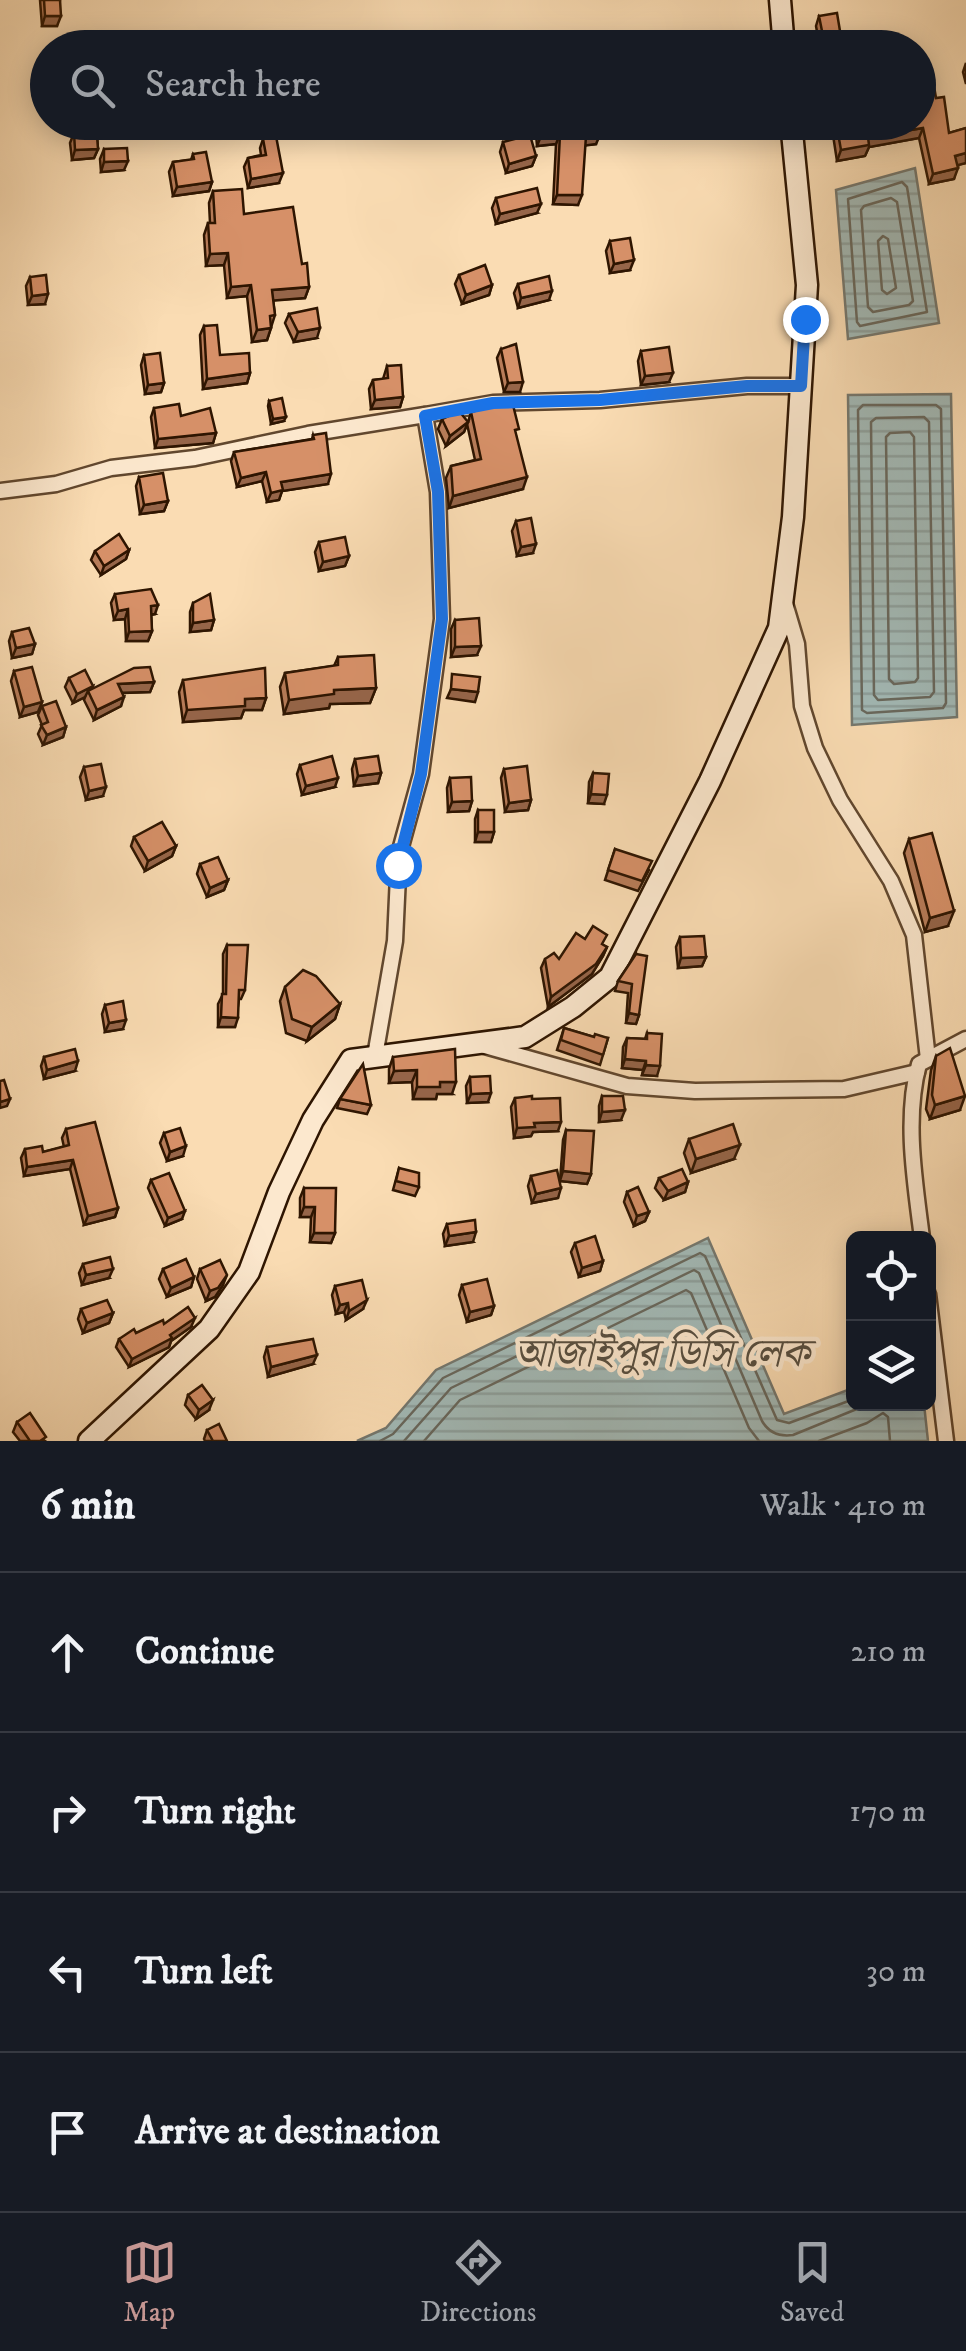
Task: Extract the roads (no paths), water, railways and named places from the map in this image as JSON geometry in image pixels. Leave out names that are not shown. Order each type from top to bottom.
[{"type":"street","points":[[780,0],[782,30]]},
{"type":"street","points":[[89,1441],[208,1330],[250,1272],[279,1192],[312,1120],[351,1060],[524,1038],[573,1008],[610,976],[710,781],[778,628],[793,517],[807,285],[794,140]]},
{"type":"street","points":[[0,492],[56,484],[111,468],[195,458],[308,434],[493,403],[801,386]]},
{"type":"street","points":[[375,1056],[395,941],[398,854],[421,774],[442,619],[438,492],[425,416]]},
{"type":"street","points":[[782,596],[797,644],[802,706],[815,748],[840,800],[891,881],[914,935],[928,1059]]},
{"type":"street","points":[[921,1231],[912,1122],[917,1072],[920,1064],[966,1038]]},
{"type":"street","points":[[474,1044],[627,1086],[695,1091],[844,1088],[917,1072]]},
{"type":"street","points":[[931,1321],[946,1441]]},
{"type":"water","points":[[915,168],[939,323],[848,339],[836,190]]},
{"type":"water","points":[[951,394],[957,717],[852,725],[848,395]]},
{"type":"water","name":"আজাইপুর ডিসি লেক","points":[[708,1238],[784,1414],[846,1391],[846,1411],[925,1411],[928,1441],[357,1441],[386,1428],[436,1370]]}]
